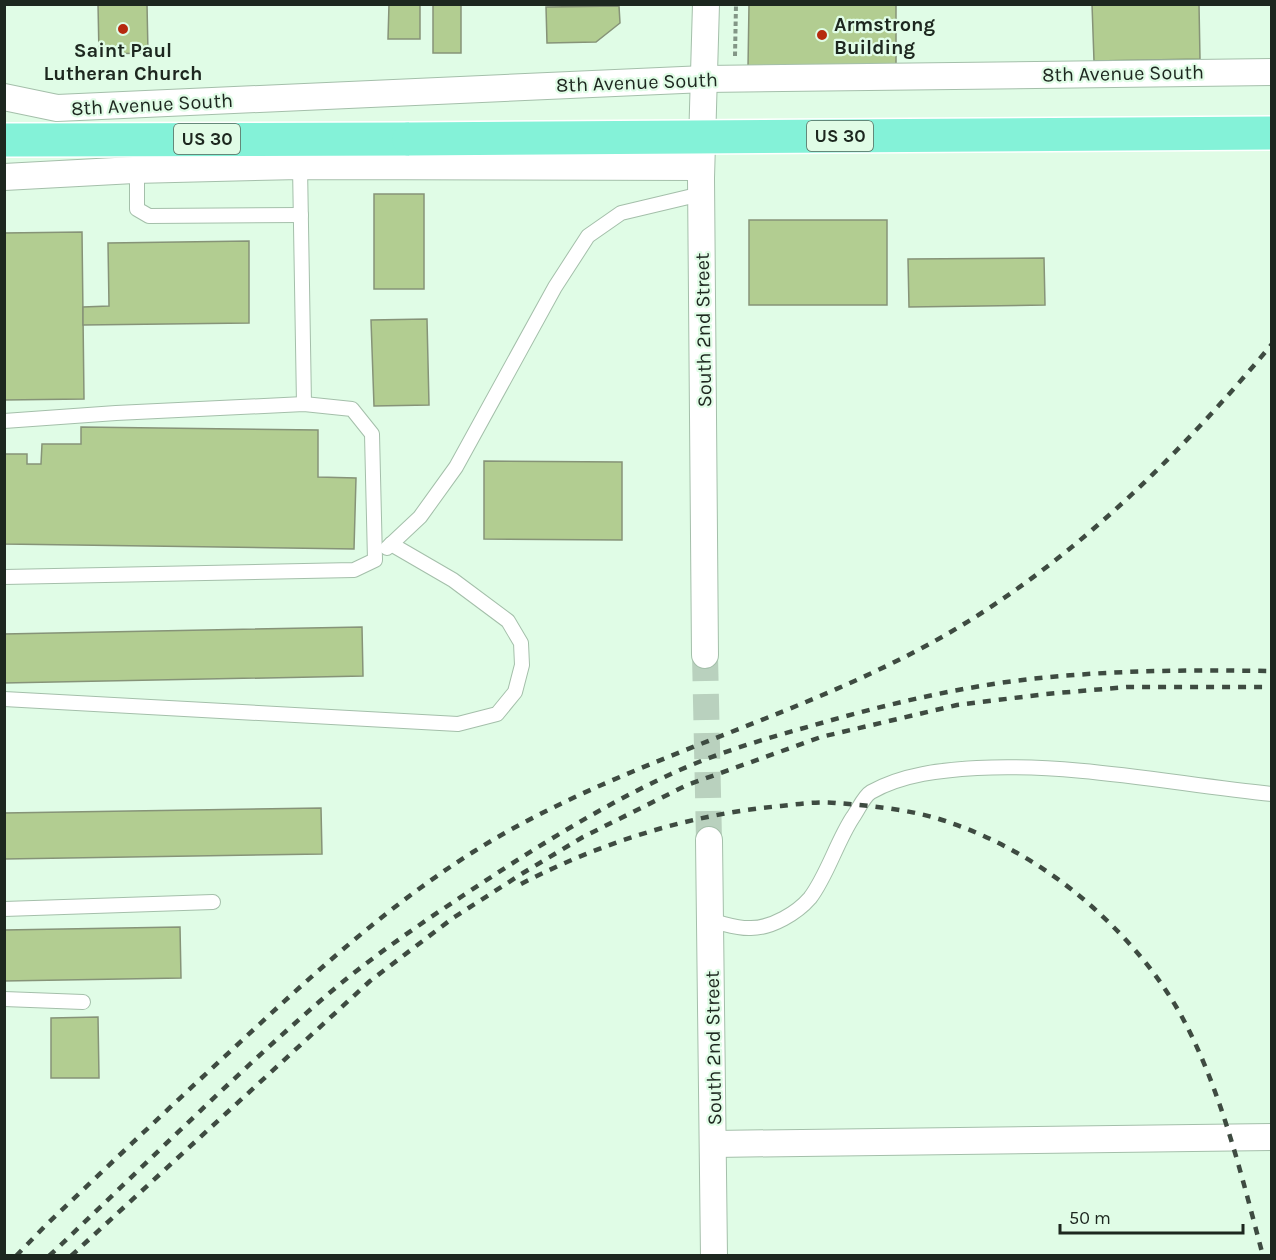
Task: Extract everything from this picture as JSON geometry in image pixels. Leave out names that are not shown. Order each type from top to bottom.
[{"type":"highway","name":"8th Avenue South","points":[[4,140],[1272,133]]},
{"type":"street","name":"South 2nd Street","points":[[705,655],[701,167],[706,4]]},
{"type":"street","name":"8th Avenue South","points":[[4,97],[57,108],[705,79],[1272,72]]},
{"type":"street","points":[[4,177],[134,170],[300,166],[701,167]]},
{"type":"street","name":"South 2nd Street","points":[[709,840],[714,1256]]},
{"type":"street","points":[[714,1144],[1272,1137]]},
{"type":"lane","points":[[300,166],[304,405]]},
{"type":"lane","points":[[134,170],[137,182],[137,209],[149,216],[301,215]]},
{"type":"lane","points":[[4,577],[354,570],[375,560],[420,517],[456,467],[555,287],[588,236],[621,213],[701,194]]},
{"type":"lane","points":[[4,421],[116,413],[304,405],[352,409],[372,434],[375,560]]},
{"type":"lane","points":[[4,699],[458,724],[498,714],[515,692],[522,665],[521,643],[508,621],[453,580],[391,544]]},
{"type":"lane","points":[[711,921],[751,928],[780,922],[810,898],[848,825],[869,793],[902,780],[941,770],[1017,766],[1067,769],[1272,794]]},
{"type":"lane","points":[[4,909],[213,902]]},
{"type":"lane","points":[[4,999],[83,1002]]},
{"type":"building","name":"Saint Paul Lutheran Church","points":[[98,4],[147,4],[148,53],[99,54]]},
{"type":"building","points":[[389,4],[420,4],[420,39],[388,39]]},
{"type":"building","points":[[433,4],[461,4],[461,53],[433,53]]},
{"type":"building","name":"Armstrong Building","points":[[749,4],[896,4],[896,65],[748,68]]},
{"type":"building","points":[[1092,4],[1199,4],[1200,59],[1094,61]]},
{"type":"building","points":[[619,6],[620,23],[596,42],[547,43],[546,7]]},
{"type":"building","points":[[374,194],[424,194],[424,289],[374,289]]},
{"type":"building","points":[[749,220],[887,220],[887,305],[749,305]]},
{"type":"building","points":[[82,232],[84,399],[4,400],[4,233]]},
{"type":"building","points":[[249,241],[249,323],[83,325],[83,307],[109,306],[108,243]]},
{"type":"building","points":[[1044,258],[1045,305],[909,307],[908,259]]},
{"type":"building","points":[[427,319],[429,405],[374,406],[371,320]]},
{"type":"building","points":[[81,427],[318,430],[318,477],[356,478],[354,549],[4,544],[4,454],[27,454],[27,464],[41,464],[42,444],[81,444]]},
{"type":"building","points":[[484,461],[622,462],[622,540],[484,539]]},
{"type":"building","points":[[362,627],[363,676],[4,683],[4,634]]},
{"type":"building","points":[[321,808],[322,854],[5,859],[4,813]]},
{"type":"building","points":[[180,927],[181,978],[4,981],[4,930]]},
{"type":"building","points":[[98,1017],[99,1078],[51,1078],[51,1018]]},
{"type":"tunnel","points":[[705,655],[709,840]]},
{"type":"railway","points":[[16,1256],[188,1090],[292,994],[350,943],[441,873],[526,821],[582,794],[865,676],[920,649],[971,620],[1066,552],[1111,514],[1195,432],[1272,344]]},
{"type":"railway","points":[[49,1256],[256,1059],[364,965],[422,923],[528,853],[574,825],[671,774],[758,741],[876,708],[974,687],[1099,673],[1272,671]]},
{"type":"railway","points":[[71,1256],[370,981],[453,918],[523,873],[583,837],[687,785],[821,737],[957,705],[1127,687],[1272,687]]},
{"type":"railway","points":[[521,884],[583,855],[648,832],[747,810],[808,803],[829,802],[895,809],[924,815],[969,830],[1003,845],[1052,875],[1096,911],[1150,968],[1172,1000],[1196,1045],[1219,1103],[1263,1256]]},
{"type":"place","name":"Saint Paul Lutheran Church","points":[[123,29]]},
{"type":"place","name":"Armstrong Building","points":[[822,35]]}]
